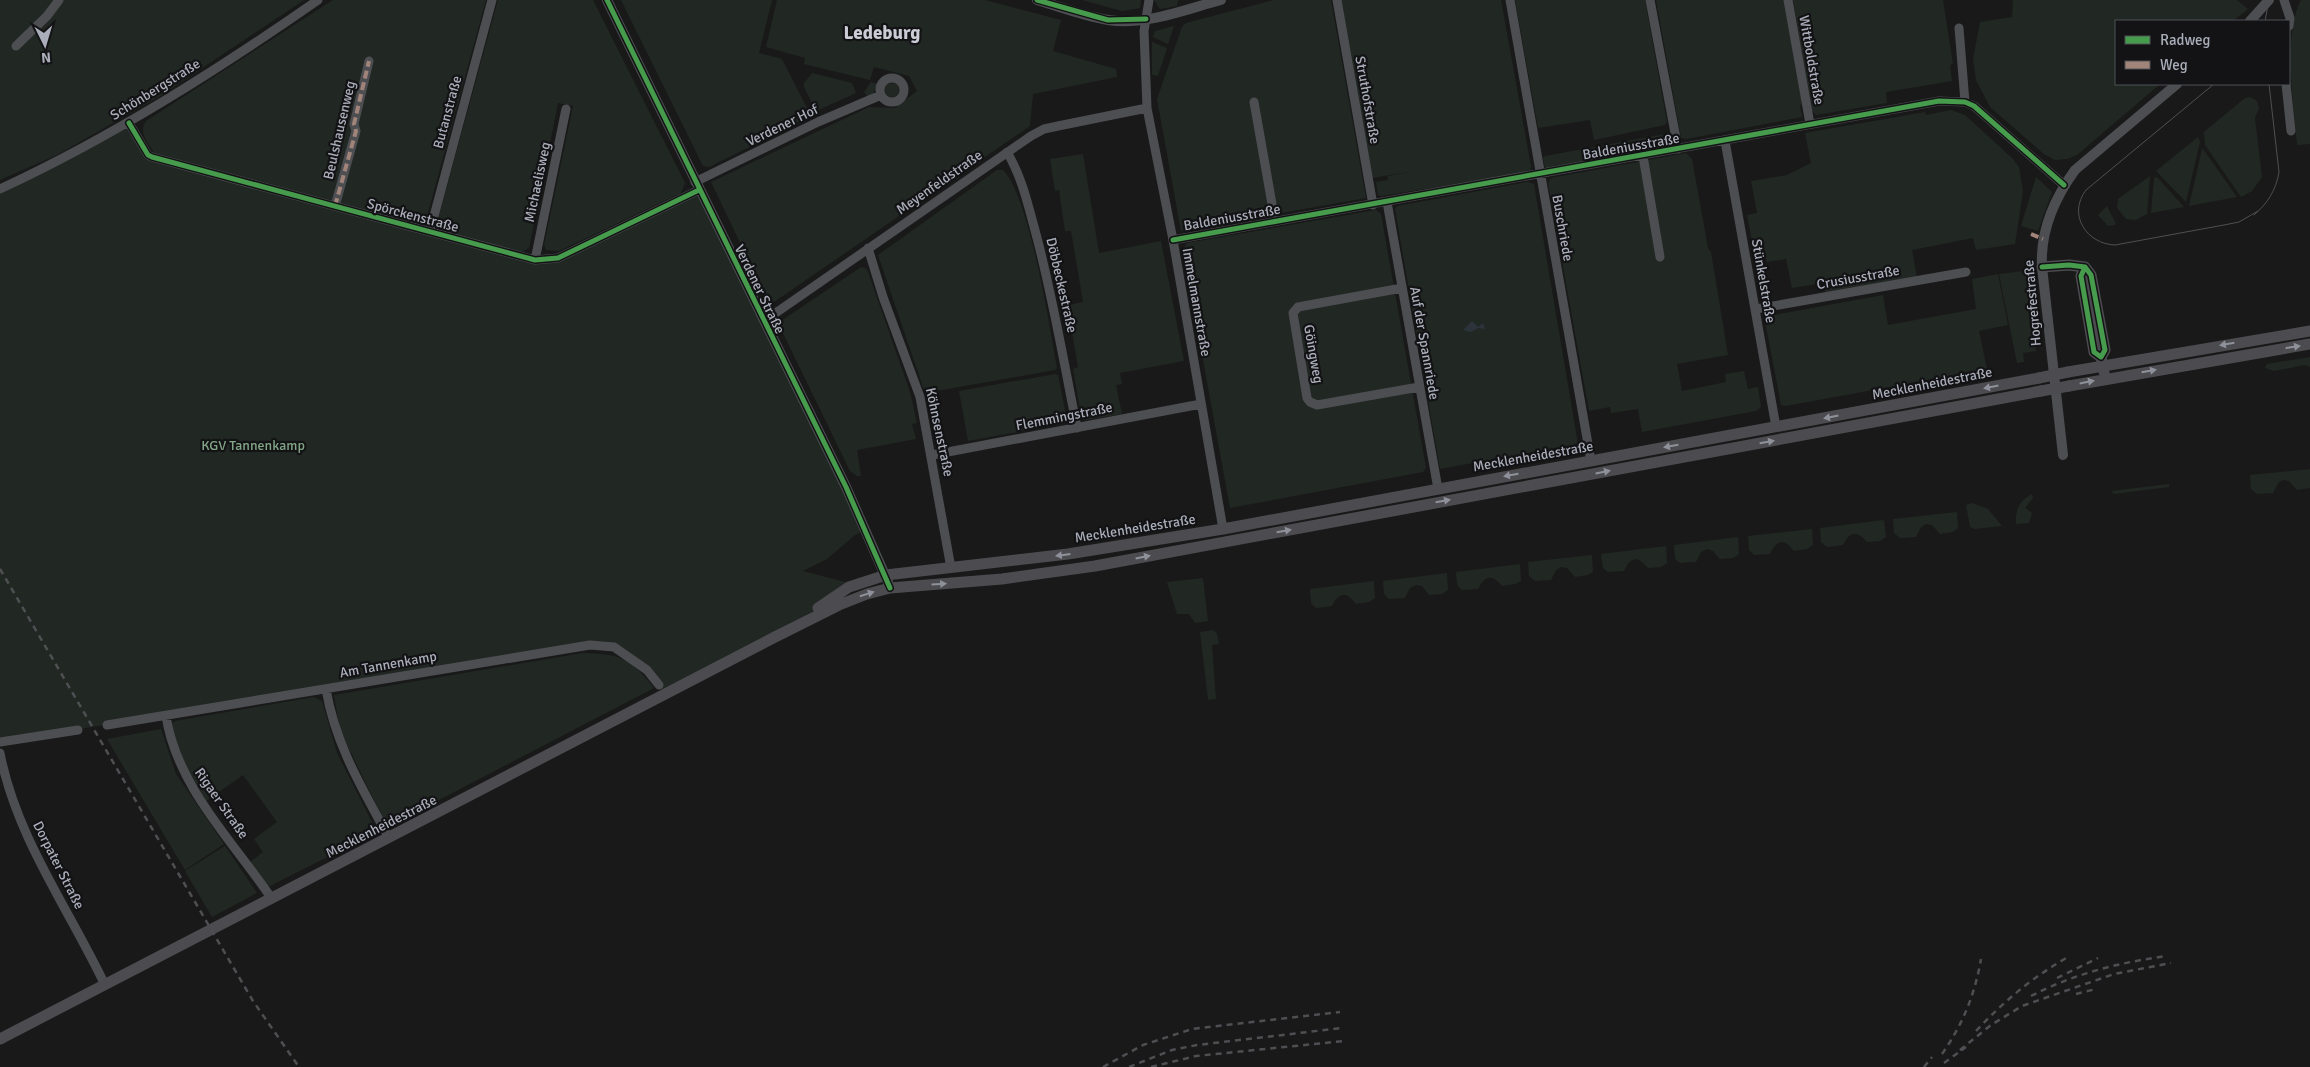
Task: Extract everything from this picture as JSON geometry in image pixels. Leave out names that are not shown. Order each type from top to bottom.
[{"type":"main road","points":[[2042,267],[2069,265],[2085,267],[2081,276],[2094,352],[2102,362],[2105,379]]},
{"type":"main road","name":"Mecklenheidestraße","points":[[775,637],[849,588],[886,575],[1112,548],[1223,529],[2039,378],[2102,362],[2310,331]]},
{"type":"main road","name":"Mecklenheidestraße","points":[[0,1039],[839,604],[867,594],[890,588],[1010,578],[1095,566],[2105,379],[2310,344]]},
{"type":"main road","points":[[1223,529],[1236,540]]},
{"type":"main road","points":[[1095,566],[1112,548]]},
{"type":"street","points":[[16,46],[47,16],[59,0]]},
{"type":"street","name":"Schönbergstraße","points":[[0,189],[49,166],[129,122],[318,0]]},
{"type":"street","name":"Butanstraße","points":[[430,231],[492,0]]},
{"type":"street","name":"Verdener Straße","points":[[607,0],[764,320],[886,575],[890,588]]},
{"type":"street","points":[[1037,0],[1108,20],[1146,19],[1221,0]]},
{"type":"street","name":"Immelmannstraße","points":[[1149,0],[1144,31],[1147,108],[1173,240],[1223,529]]},
{"type":"street","name":"Struthofstraße","points":[[1337,0],[1373,205]]},
{"type":"street","name":"Buschriede","points":[[1510,0],[1591,461]]},
{"type":"street","points":[[1650,0],[1678,149]]},
{"type":"street","name":"Wittboldstraße","points":[[1788,0],[1810,124]]},
{"type":"street","points":[[2251,20],[2269,0]]},
{"type":"street","points":[[2284,0],[2290,20]]},
{"type":"street","points":[[1959,28],[1965,102],[1974,106],[2064,185]]},
{"type":"street","name":"Beulshausenweg","points":[[335,206],[356,131],[354,124],[369,61]]},
{"type":"street","name":"Hogrefestraße","points":[[2063,455],[2042,267],[2043,239],[2049,218],[2064,185],[2075,170],[2094,152],[2176,85]]},
{"type":"street","points":[[2286,85],[2291,131]]},
{"type":"street","name":"Verdener Hof","points":[[697,186],[818,122],[881,95]]},
{"type":"street","name":"Baldeniusstraße","points":[[1173,240],[1939,101],[1965,102]]},
{"type":"street","points":[[1254,102],[1275,221]]},
{"type":"street","name":"Meyenfeldstraße","points":[[764,320],[1007,152],[1044,129],[1147,108]]},
{"type":"street","name":"Michaelisweg","points":[[535,260],[566,109]]},
{"type":"street","name":"Spörckenstraße","points":[[129,122],[148,154],[152,157],[535,260],[558,258],[697,186]]},
{"type":"street","name":"Stünkelstraße","points":[[1725,141],[1776,427]]},
{"type":"street","name":"Döbbeckestraße","points":[[1007,152],[1017,169],[1024,190],[1043,260],[1077,428]]},
{"type":"street","points":[[1643,156],[1660,256]]},
{"type":"street","name":"Auf der Spannriede","points":[[1387,202],[1438,489]]},
{"type":"street","name":"Köhnsenstraße","points":[[868,248],[883,296],[920,397],[932,455],[950,568]]},
{"type":"street","name":"Crusiusstraße","points":[[1756,310],[1966,272]]},
{"type":"street","name":"Göingweg","points":[[1402,288],[1298,307],[1292,313],[1307,398],[1310,402],[1317,405],[1419,386]]},
{"type":"street","name":"Flemmingstraße","points":[[932,455],[1201,404]]},
{"type":"street","name":"Am Tannenkamp","points":[[107,725],[590,645],[614,647],[647,670],[659,685]]},
{"type":"street","points":[[326,689],[334,726],[341,746],[389,838]]},
{"type":"street","name":"Rigaer Straße","points":[[166,716],[173,748],[187,779],[272,899]]},
{"type":"street","points":[[0,742],[78,730]]},
{"type":"street","name":"Dorpater Straße","points":[[0,753],[4,775],[19,817],[105,986]]},
{"type":"green space","points":[[0,0],[304,0],[162,95],[57,155],[0,180]]},
{"type":"green space","points":[[333,0],[486,0],[426,220],[420,224],[154,153],[143,133],[146,121]]},
{"type":"green space","points":[[498,0],[593,0],[685,183],[681,193],[559,251],[546,250],[544,245],[573,106],[558,103],[529,248],[522,252],[442,230],[437,223]]},
{"type":"green space","points":[[621,0],[772,0],[759,53],[782,59],[809,112],[805,119],[709,167],[703,166]]},
{"type":"green space","points":[[777,0],[985,0],[1061,20],[1053,51],[1116,69],[1117,77],[1033,94],[1030,126],[774,302],[768,301],[711,182],[869,107],[895,108],[917,91],[909,76],[874,67],[870,80],[804,64],[805,58],[766,47]]},
{"type":"green space","points":[[1082,0],[1141,0],[1140,8],[1122,11]]},
{"type":"green space","points":[[1154,0],[1178,0],[1177,6],[1160,9]]},
{"type":"green space","points":[[1274,0],[1331,0],[1366,198],[1181,231],[1157,99],[1182,27],[1186,23]]},
{"type":"green space","points":[[1341,0],[1501,0],[1531,166],[1530,172],[1378,195],[1376,182],[1388,180],[1388,176],[1415,171],[1372,178]]},
{"type":"green space","points":[[1515,0],[1645,0],[1667,122],[1665,125],[1594,140],[1590,120],[1538,128]]},
{"type":"green space","points":[[1656,0],[1784,0],[1802,102],[1800,107],[1802,117],[1686,139],[1681,138]]},
{"type":"green space","points":[[1793,0],[1943,0],[1953,64],[1950,65],[1952,81],[1886,92],[1887,103],[1816,115],[1811,110]]},
{"type":"green space","points":[[2013,0],[2237,0],[2248,9],[2234,20],[2115,20],[2115,85],[2159,85],[2077,155],[2067,159],[2055,160],[2044,154],[1990,107],[1976,80],[1973,59],[1980,22],[2012,17]]},
{"type":"green space","points":[[2301,0],[2310,0],[2310,144],[2297,145],[2292,91],[2291,51],[2295,15]]},
{"type":"green space","points":[[1174,26],[1168,44],[1153,37],[1155,31]]},
{"type":"green space","points":[[1152,42],[1167,48],[1158,76],[1152,75]]},
{"type":"green space","points":[[812,73],[852,83],[856,93],[816,111],[804,87],[804,83]]},
{"type":"green space","points":[[871,82],[878,84],[874,92],[868,97],[864,92]]},
{"type":"green space","points":[[892,83],[897,85],[899,90],[897,95],[892,97],[887,95],[885,90],[887,85]]},
{"type":"green space","points":[[2250,97],[2257,101],[2259,108],[2255,118],[2262,177],[2252,191],[2241,197],[2205,145],[2204,132],[2245,98]]},
{"type":"green space","points":[[1951,110],[1965,115],[2012,158],[2019,167],[2023,192],[2015,244],[1976,250],[1973,238],[1912,250],[1917,278],[1826,295],[1823,283],[1792,288],[1786,259],[1767,262],[1763,245],[1753,247],[1747,215],[1757,213],[1751,181],[1787,175],[1811,163],[1805,133],[1925,112],[1926,115]]},
{"type":"green space","name":"KGV Tannenkamp","points":[[129,123],[148,154],[548,261],[699,190],[865,530],[855,535],[827,559],[803,571],[845,582],[849,587],[775,637],[664,695],[659,685],[614,647],[590,645],[0,742],[0,189]]},
{"type":"green space","points":[[1665,134],[1671,136],[1670,139],[1668,138],[1633,154],[1550,169],[1545,168],[1543,158],[1545,156]]},
{"type":"green space","points":[[2198,137],[2200,142],[2186,202],[2156,171]]},
{"type":"green space","points":[[2203,149],[2237,197],[2189,206]]},
{"type":"green space","points":[[1686,153],[1692,159],[1708,248],[1711,252],[1728,355],[1677,364],[1682,391],[1726,382],[1725,374],[1744,371],[1748,389],[1758,387],[1761,407],[1756,411],[1642,432],[1638,409],[1611,413],[1610,407],[1589,411],[1548,183],[1551,178]]},
{"type":"green space","points":[[1083,154],[1099,253],[1161,241],[1184,361],[1120,373],[1122,384],[1116,385],[1122,414],[1086,420],[1081,415],[1073,369],[1078,367],[1068,309],[1069,305],[1083,302],[1071,231],[1065,231],[1059,190],[1055,191],[1050,159]]},
{"type":"green space","points":[[997,170],[1003,170],[1012,184],[1030,233],[1044,294],[1057,368],[1055,370],[925,393],[878,255]]},
{"type":"green space","points":[[2150,176],[2147,214],[2136,220],[2126,219],[2117,208],[2118,199]]},
{"type":"green space","points":[[2036,177],[2052,192],[2038,231],[2021,226]]},
{"type":"green space","points":[[2157,177],[2184,207],[2151,213],[2154,178]]},
{"type":"green space","points":[[1528,182],[1534,184],[1578,444],[1440,469],[1395,209],[1397,206]]},
{"type":"green space","points":[[2107,206],[2115,225],[2108,226],[2098,215]]},
{"type":"green space","points":[[1376,210],[1381,214],[1426,468],[1423,472],[1230,508],[1183,250],[1187,243]]},
{"type":"green space","points":[[861,267],[867,269],[910,392],[917,423],[912,424],[916,439],[857,450],[861,476],[857,476],[850,471],[779,325],[781,321]]},
{"type":"green space","points":[[2024,271],[2026,273],[2036,351],[2023,353],[2024,362],[2017,363],[1999,274]]},
{"type":"green space","points":[[1998,274],[2008,325],[1979,331],[1987,369],[1786,406],[1781,405],[1765,321],[1769,316],[1883,295],[1888,325],[1976,309],[1972,279]]},
{"type":"green space","points":[[2310,357],[2310,367],[2305,365],[2274,371],[2265,368],[2267,364]]},
{"type":"green space","points":[[1058,375],[1067,420],[1065,423],[968,441],[959,391]]},
{"type":"green space","points":[[2310,469],[2310,488],[2297,490],[2289,481],[2283,480],[2278,483],[2273,493],[2257,494],[2251,489],[2250,475]]},
{"type":"green space","points":[[2169,484],[2169,487],[2114,494],[2111,491]]},
{"type":"green space","points":[[2032,494],[2033,498],[2025,508],[2032,513],[2029,523],[2016,524],[2016,514],[2019,506]]},
{"type":"green space","points":[[1972,503],[1988,509],[2002,526],[1975,529],[1970,527],[1966,505]]},
{"type":"green space","points":[[1957,512],[1958,528],[1953,532],[1940,534],[1932,525],[1926,524],[1921,527],[1916,537],[1900,538],[1894,533],[1893,519]]},
{"type":"green space","points":[[1884,520],[1886,537],[1880,541],[1867,542],[1860,535],[1854,534],[1848,537],[1843,545],[1827,547],[1821,542],[1820,528]]},
{"type":"green space","points":[[1812,529],[1813,545],[1807,549],[1794,551],[1787,544],[1781,542],[1775,545],[1770,554],[1754,555],[1749,550],[1748,536]]},
{"type":"green space","points":[[1738,537],[1739,554],[1733,558],[1720,559],[1713,551],[1707,549],[1701,552],[1696,562],[1680,563],[1675,559],[1674,545]]},
{"type":"green space","points":[[1666,546],[1667,563],[1661,567],[1648,568],[1641,561],[1635,559],[1629,563],[1624,571],[1608,572],[1603,568],[1601,554]]},
{"type":"green space","points":[[1592,555],[1593,572],[1588,575],[1575,577],[1567,568],[1561,567],[1556,570],[1551,580],[1535,581],[1529,576],[1528,562]]},
{"type":"green space","points":[[1520,564],[1521,581],[1515,584],[1502,586],[1495,579],[1489,578],[1483,581],[1478,589],[1462,590],[1457,585],[1456,572]]},
{"type":"green space","points":[[1447,573],[1448,590],[1442,594],[1429,595],[1422,586],[1416,585],[1410,588],[1405,598],[1389,599],[1384,594],[1383,581]]},
{"type":"green space","points":[[1203,578],[1208,621],[1195,623],[1189,614],[1177,614],[1167,582]]},
{"type":"green space","points":[[1374,581],[1375,598],[1369,602],[1356,604],[1349,597],[1343,595],[1337,598],[1332,606],[1316,608],[1311,603],[1310,589]]},
{"type":"green space","points":[[1213,630],[1217,634],[1219,644],[1212,645],[1216,699],[1208,700],[1200,632]]},
{"type":"green space","points":[[583,653],[606,655],[624,660],[638,670],[654,688],[387,827],[340,730],[334,695]]},
{"type":"green space","points":[[314,697],[322,701],[337,753],[377,832],[268,887],[250,862],[263,852],[254,839],[277,822],[243,775],[205,802],[178,756],[171,725],[175,721]]},
{"type":"green space","points":[[161,729],[176,774],[224,844],[185,870],[107,739]]},
{"type":"green space","points":[[225,846],[257,893],[212,917],[185,871]]},
{"type":"shaded area","points":[[1472,321],[1478,327],[1483,323],[1485,329],[1478,328],[1471,332],[1463,330]]},
{"type":"tram line","points":[[2265,20],[2269,0]]},
{"type":"tram line","points":[[2213,85],[2086,190],[2081,200],[2079,218],[2089,234],[2096,240],[2115,245],[2239,222],[2258,211]]},
{"type":"tram line","points":[[2254,215],[2271,196],[2279,172],[2269,85]]},
{"type":"railway","points":[[0,569],[253,1001],[299,1067]]},
{"type":"railway","points":[[2031,996],[2080,975],[2132,962],[2167,956]]},
{"type":"railway","points":[[1976,1031],[2019,990],[2068,957]]},
{"type":"railway","points":[[2057,978],[2098,958]]},
{"type":"railway","points":[[1942,1054],[1967,1008],[1981,959]]},
{"type":"railway","points":[[1960,1050],[1991,1025],[2022,1006],[2114,974],[2171,963]]},
{"type":"railway","points":[[2076,994],[2096,989]]},
{"type":"railway","points":[[1103,1067],[1143,1045],[1192,1029],[1340,1012]]},
{"type":"railway","points":[[1129,1067],[1172,1050],[1197,1045],[1342,1028]]},
{"type":"railway","points":[[1151,1067],[1196,1056],[1344,1041]]},
{"type":"railway","points":[[1944,1063],[1966,1047]]},
{"type":"railway","points":[[1924,1067],[1932,1057]]},
{"type":"marked path","points":[[335,206],[356,131],[354,124],[369,61]]},
{"type":"marked path","points":[[2031,234],[2043,239]]},
{"type":"cycle path","points":[[607,0],[846,487],[890,588]]},
{"type":"cycle path","points":[[1037,0],[1108,20],[1146,19]]},
{"type":"cycle path","points":[[1173,240],[1939,101],[1965,102],[1974,106],[2064,185]]},
{"type":"cycle path","points":[[129,123],[148,155],[152,157],[535,260],[558,258],[699,190]]},
{"type":"cycle path","points":[[2042,267],[2069,265],[2085,267],[2091,275],[2105,350],[2101,357],[2094,352],[2081,276],[2085,267]]},
{"type":"district","name":"Ledeburg","points":[[882,32]]}]
